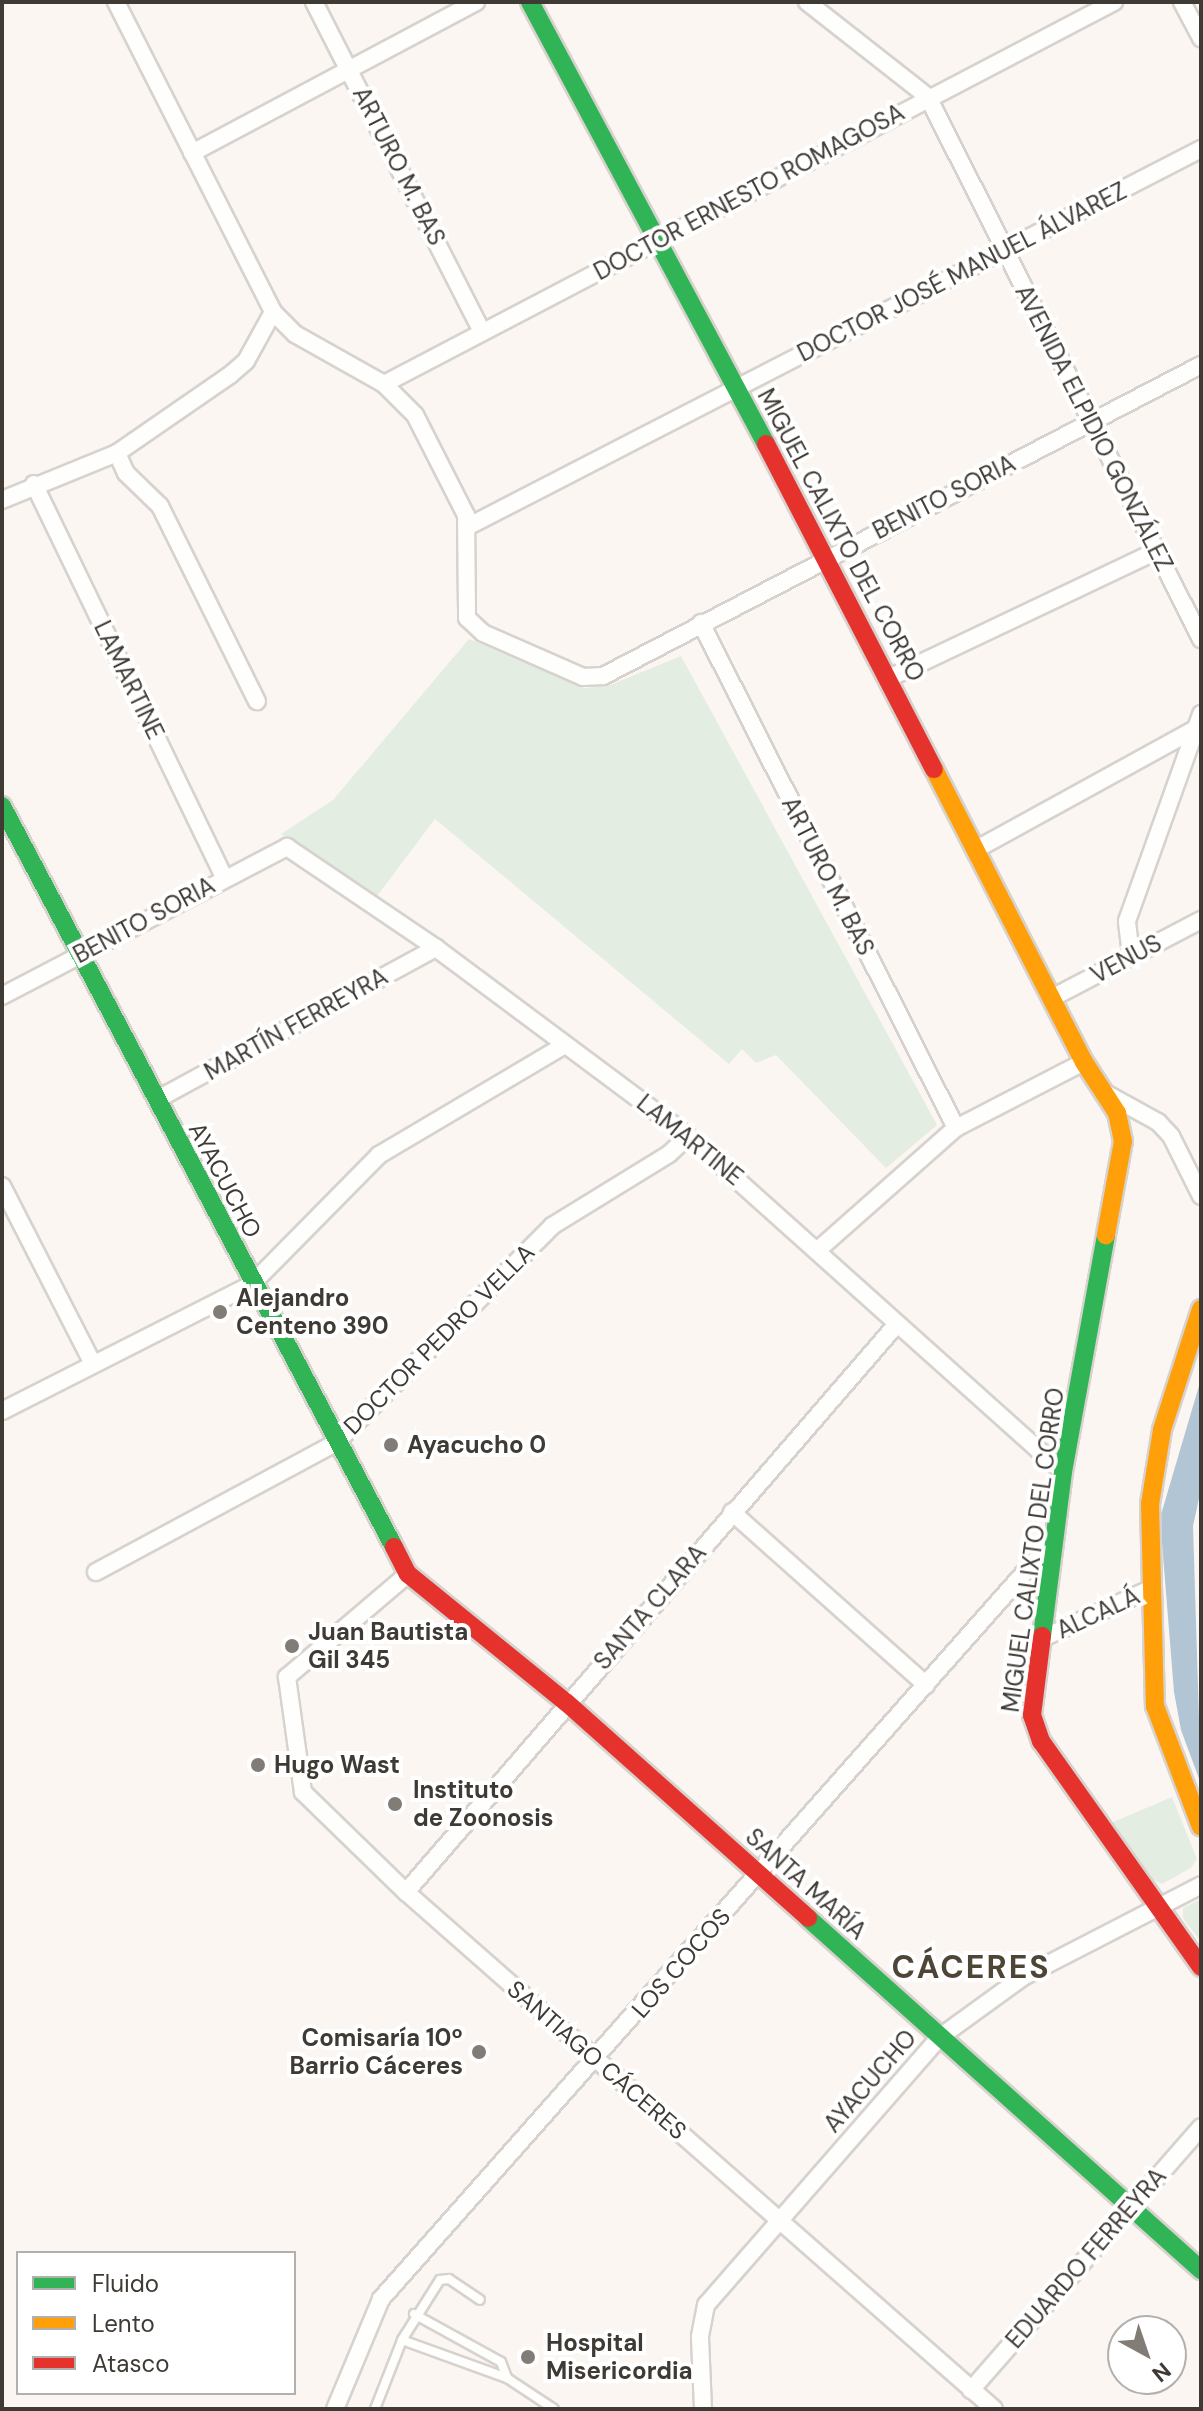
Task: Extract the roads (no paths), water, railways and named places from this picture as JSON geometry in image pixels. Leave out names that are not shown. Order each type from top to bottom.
[{"type":"street","points":[[116,2],[273,312],[295,334],[384,384],[415,415],[461,502],[467,527]]},
{"type":"street","name":"ARTURO M. BAS","points":[[314,2],[482,332]]},
{"type":"street","points":[[192,153],[476,2]]},
{"type":"street","name":"MIGUEL CALIXTO DEL CORRO","points":[[530,2],[827,558],[1084,1062],[1106,1093],[1123,1141],[1063,1472],[1034,1728],[1156,1907],[1201,1967]]},
{"type":"street","name":"AVENIDA ELPIDIO GONZÁLEZ","points":[[807,2],[928,97],[1201,639]]},
{"type":"street","name":"DOCTOR ERNESTO ROMAGOSA","points":[[384,384],[1114,2]]},
{"type":"street","points":[[1182,2],[1201,38]]},
{"type":"street","name":"DOCTOR JOSÉ MANUEL ÁLVAREZ","points":[[467,527],[1201,149]]},
{"type":"street","points":[[2,500],[34,484],[117,453],[238,368],[273,312]]},
{"type":"street","name":"BENITO SORIA","points":[[467,527],[466,604],[475,628],[583,677],[603,676],[1201,365]]},
{"type":"street","points":[[117,453],[126,473],[160,506],[257,701]]},
{"type":"street","name":"LAMARTINE","points":[[34,484],[224,877]]},
{"type":"street","points":[[889,678],[1157,551]]},
{"type":"street","name":"ARTURO M. BAS","points":[[701,623],[956,1128]]},
{"type":"street","points":[[977,849],[1200,723]]},
{"type":"street","points":[[1131,955],[1127,921],[1200,723]]},
{"type":"street","name":"AYACUCHO","points":[[2,806],[336,1443],[408,1574]]},
{"type":"street","name":"BENITO SORIA","points":[[2,996],[224,877],[287,847]]},
{"type":"street","name":"LAMARTINE","points":[[287,847],[436,948],[688,1136],[819,1249],[897,1324],[1063,1472]]},
{"type":"street","name":"VENUS","points":[[1052,998],[1201,920]]},
{"type":"street","name":"MARTÍN FERREYRA","points":[[156,1100],[436,948]]},
{"type":"street","points":[[2,1411],[252,1284],[379,1155],[565,1045]]},
{"type":"street","points":[[819,1249],[956,1128],[1084,1062]]},
{"type":"street","name":"MIGUEL CALIXTO DEL CORRO","points":[[1106,1093],[1158,1122],[1171,1136],[1201,1196]]},
{"type":"street","name":"DOCTOR PEDRO VELLA","points":[[96,1572],[336,1443],[552,1226],[669,1154],[688,1136]]},
{"type":"street","points":[[2,1186],[93,1364]]},
{"type":"street","points":[[1201,1309],[1155,1459],[1152,1588],[1155,1706],[1201,1827]]},
{"type":"street","name":"SANTA CLARA","points":[[406,1892],[897,1324]]},
{"type":"street","points":[[732,1512],[926,1685]]},
{"type":"street","name":"LOS COCOS","points":[[335,2409],[381,2299],[596,2060],[1057,1536]]},
{"type":"street","name":"SANTIAGO CÁCERES","points":[[408,1574],[295,1666],[287,1691],[303,1792],[406,1892],[994,2409]]},
{"type":"street","name":"SANTA MARÍA","points":[[408,1574],[567,1703],[1201,2270]]},
{"type":"street","name":"ALCALÁ","points":[[1043,1638],[1152,1588]]},
{"type":"street","name":"AYACUCHO","points":[[703,2409],[700,2336],[706,2305],[940,2037],[1023,1977],[1201,1885]]},
{"type":"street","name":"EDUARDO FERREYRA","points":[[971,2390],[1201,2127]]},
{"type":"lane","points":[[375,2409],[414,2314],[440,2280],[449,2279],[480,2300]]},
{"type":"lane","points":[[414,2314],[501,2362],[507,2378]]},
{"type":"lane","points":[[402,2340],[507,2378],[554,2409]]},
{"type":"water","points":[[1201,1379],[1201,1489],[1193,1526],[1201,1784],[1181,1730],[1174,1692],[1160,1518]]},
{"type":"place","name":"Alejandro Centeno 390","points":[[220,1312]]},
{"type":"place","name":"Ayacucho 0","points":[[391,1445]]},
{"type":"place","name":"Juan Bautista Gil 345","points":[[292,1646]]},
{"type":"place","name":"Hugo Wast","points":[[258,1765]]},
{"type":"place","name":"Instituto de Zoonosis","points":[[395,1804]]},
{"type":"place","name":"Comisaría 10º Barrio Cáceres","points":[[479,2052]]},
{"type":"place","name":"Hospital Misericordia","points":[[528,2357]]},
{"type":"district","name":"CÁCERES","points":[[971,1967]]}]
